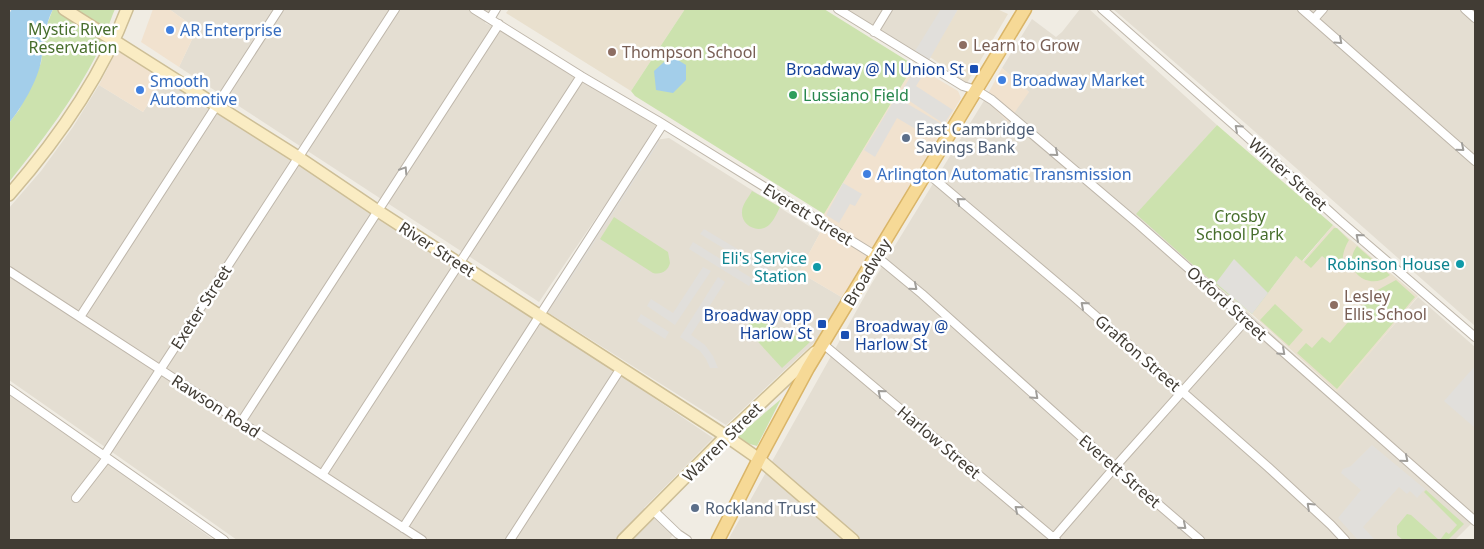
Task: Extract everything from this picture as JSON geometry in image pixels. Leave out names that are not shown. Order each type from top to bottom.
[{"type":"main road","name":"Broadway","points":[[718,540],[796,389],[1024,9]]},
{"type":"street","name":"River Street","points":[[64,9],[298,157],[378,211],[726,436],[759,459],[853,540]]},
{"type":"street","points":[[9,195],[71,115],[114,40],[127,9]]},
{"type":"street","points":[[80,317],[280,9]]},
{"type":"street","name":"Exeter Street","points":[[76,498],[106,457],[394,9]]},
{"type":"street","name":"Everett Street","points":[[474,9],[876,256],[922,294],[1115,467],[1200,540]]},
{"type":"street","points":[[490,19],[496,9]]},
{"type":"street","name":"Oxford Street","points":[[838,9],[963,86],[976,90],[992,100],[1137,223],[1475,521]]},
{"type":"street","points":[[874,32],[888,9]]},
{"type":"street","name":"Winter Street","points":[[1102,9],[1475,337]]},
{"type":"street","points":[[1302,9],[1475,161]]},
{"type":"street","points":[[1314,19],[1323,9]]},
{"type":"street","points":[[1465,9],[1475,18]]},
{"type":"street","points":[[241,422],[499,24]]},
{"type":"street","points":[[322,475],[581,76]]},
{"type":"street","points":[[403,528],[663,124]]},
{"type":"street","name":"Grafton Street","points":[[926,172],[1074,297],[1275,474],[1345,540]]},
{"type":"street","name":"Rawson Road","points":[[9,271],[422,540]]},
{"type":"street","points":[[1054,540],[1115,467],[1246,320]]},
{"type":"street","name":"Warren Street","points":[[623,540],[654,511],[726,436],[823,344]]},
{"type":"street","name":"Harlow Street","points":[[823,344],[1054,540]]},
{"type":"street","points":[[510,540],[621,368]]},
{"type":"street","points":[[9,389],[224,540]]},
{"type":"street","points":[[654,511],[687,540]]},
{"type":"shaded area","points":[[153,9],[169,9],[197,29],[179,67],[141,42]]},
{"type":"shaded area","points":[[169,9],[493,9],[485,23],[502,31],[656,125],[632,165],[539,302],[179,67],[197,29]]},
{"type":"shaded area","name":"Thompson School","points":[[509,9],[685,9],[631,91],[506,13]]},
{"type":"shaded area","points":[[846,9],[958,9],[929,60]]},
{"type":"shaded area","points":[[941,9],[958,9],[929,60],[915,51]]},
{"type":"shaded area","name":"Learn to Grow","points":[[958,9],[997,9],[1008,14],[967,83],[930,57]]},
{"type":"shaded area","points":[[1080,9],[1089,9],[1217,125],[1137,214],[1336,392],[1418,297],[1475,347],[1475,520],[1455,540],[728,540],[872,283],[985,99],[1029,92],[1002,68],[1032,19],[1056,37]]},
{"type":"shaded area","points":[[1113,9],[1475,9],[1475,326],[1245,123]]},
{"type":"shaded area","points":[[116,52],[122,52],[165,78],[143,112],[99,85]]},
{"type":"shaded area","points":[[914,65],[958,91],[961,98],[843,298],[799,272],[820,233],[824,214]]},
{"type":"shaded area","points":[[1002,68],[1029,92],[1008,122],[985,99]]},
{"type":"shaded area","points":[[915,70],[923,75],[916,86],[953,110],[944,124],[905,98],[908,93],[902,90]]},
{"type":"shaded area","points":[[165,78],[598,360],[713,438],[644,508],[673,535],[669,540],[237,540],[9,380],[9,208],[41,171],[73,127],[99,85],[143,112]]},
{"type":"shaded area","points":[[896,97],[940,123],[931,138],[897,118],[875,157],[864,150]]},
{"type":"shaded area","points":[[669,138],[820,233],[799,272],[843,298],[817,340],[726,425],[544,310],[655,140]]},
{"type":"shaded area","points":[[655,140],[659,142],[556,301],[552,298]]},
{"type":"shaded area","points":[[843,183],[862,194],[855,206],[850,204],[839,223],[826,215]]},
{"type":"shaded area","name":"Lesley Ellis School","points":[[1333,225],[1418,296],[1337,392],[1252,314],[1296,256],[1303,261]]},
{"type":"shaded area","points":[[704,229],[779,274],[776,280],[700,234]]},
{"type":"shaded area","points":[[693,242],[753,279],[749,286],[689,249]]},
{"type":"shaded area","points":[[1234,259],[1268,293],[1252,314],[1216,283]]},
{"type":"shaded area","points":[[703,267],[711,271],[675,325],[647,306],[651,299],[673,313]]},
{"type":"shaded area","points":[[718,277],[725,282],[691,335],[705,345],[713,356],[718,368],[710,368],[700,351],[680,337]]},
{"type":"shaded area","points":[[641,314],[669,332],[665,339],[637,321]]},
{"type":"shaded area","points":[[1475,366],[1475,428],[1444,401]]},
{"type":"shaded area","points":[[9,395],[96,456],[214,540],[9,540]]},
{"type":"shaded area","points":[[1372,445],[1425,489],[1417,498],[1410,491],[1407,494],[1399,487],[1363,527],[1375,540],[1358,540],[1338,518],[1361,490],[1341,473],[1343,469],[1351,466]]},
{"type":"green space","name":"Mystic River Reservation","points":[[53,9],[115,9],[100,47],[79,86],[9,182],[9,123],[19,110],[41,63],[46,27]]},
{"type":"green space","points":[[685,9],[824,9],[914,65],[824,214],[635,96],[631,91]]},
{"type":"green space","name":"Crosby School Park","points":[[1217,125],[1333,225],[1302,261],[1296,256],[1252,314],[1136,214]]},
{"type":"green space","points":[[752,191],[780,207],[771,222],[761,229],[748,225],[742,217],[743,206]]},
{"type":"green space","points":[[614,217],[668,252],[670,263],[666,270],[661,273],[653,273],[600,239]]},
{"type":"green space","points":[[1334,228],[1337,228],[1349,240],[1343,255],[1344,272],[1322,256],[1311,268],[1304,262]]},
{"type":"green space","points":[[1357,246],[1390,275],[1382,280],[1373,281],[1365,280],[1359,276],[1354,270],[1352,263]]},
{"type":"green space","points":[[1396,280],[1415,297],[1337,389],[1297,353],[1306,343],[1312,348],[1322,337],[1330,343],[1374,292]]},
{"type":"green space","points":[[1275,304],[1303,330],[1289,346],[1260,320]]},
{"type":"green space","points":[[753,320],[810,342],[782,368],[749,332],[748,325]]},
{"type":"green space","points":[[781,399],[757,446],[746,443],[738,436]]},
{"type":"green space","points":[[1426,490],[1464,524],[1448,540],[1440,540],[1446,532],[1449,534],[1457,525],[1424,492]]},
{"type":"green space","points":[[1407,514],[1411,515],[1439,540],[1403,540],[1397,535],[1397,526]]},
{"type":"water","points":[[12,9],[53,9],[46,28],[41,61],[33,85],[19,110],[9,123],[9,14]]},
{"type":"water","points":[[673,57],[686,65],[686,80],[673,93],[656,90],[654,71]]},
{"type":"place","name":"AR Enterprise","points":[[170,30]]},
{"type":"place","name":"Learn to Grow","points":[[963,45]]},
{"type":"place","name":"Thompson School","points":[[612,52]]},
{"type":"place","name":"Broadway @ N Union St","points":[[974,69]]},
{"type":"place","name":"Broadway Market","points":[[1002,80]]},
{"type":"place","name":"Smooth Automotive","points":[[140,90]]},
{"type":"place","name":"Lussiano Field","points":[[793,95]]},
{"type":"place","name":"East Cambridge Savings Bank","points":[[906,138]]},
{"type":"place","name":"Arlington Automatic Transmission","points":[[867,174]]},
{"type":"place","name":"Robinson House","points":[[1460,264]]},
{"type":"place","name":"Eli's Service Station","points":[[817,267]]},
{"type":"place","name":"Lesley Ellis School","points":[[1334,305]]},
{"type":"place","name":"Broadway opp Harlow St","points":[[822,324]]},
{"type":"place","name":"Broadway @ Harlow St","points":[[845,335]]},
{"type":"place","name":"Rockland Trust","points":[[695,508]]}]
